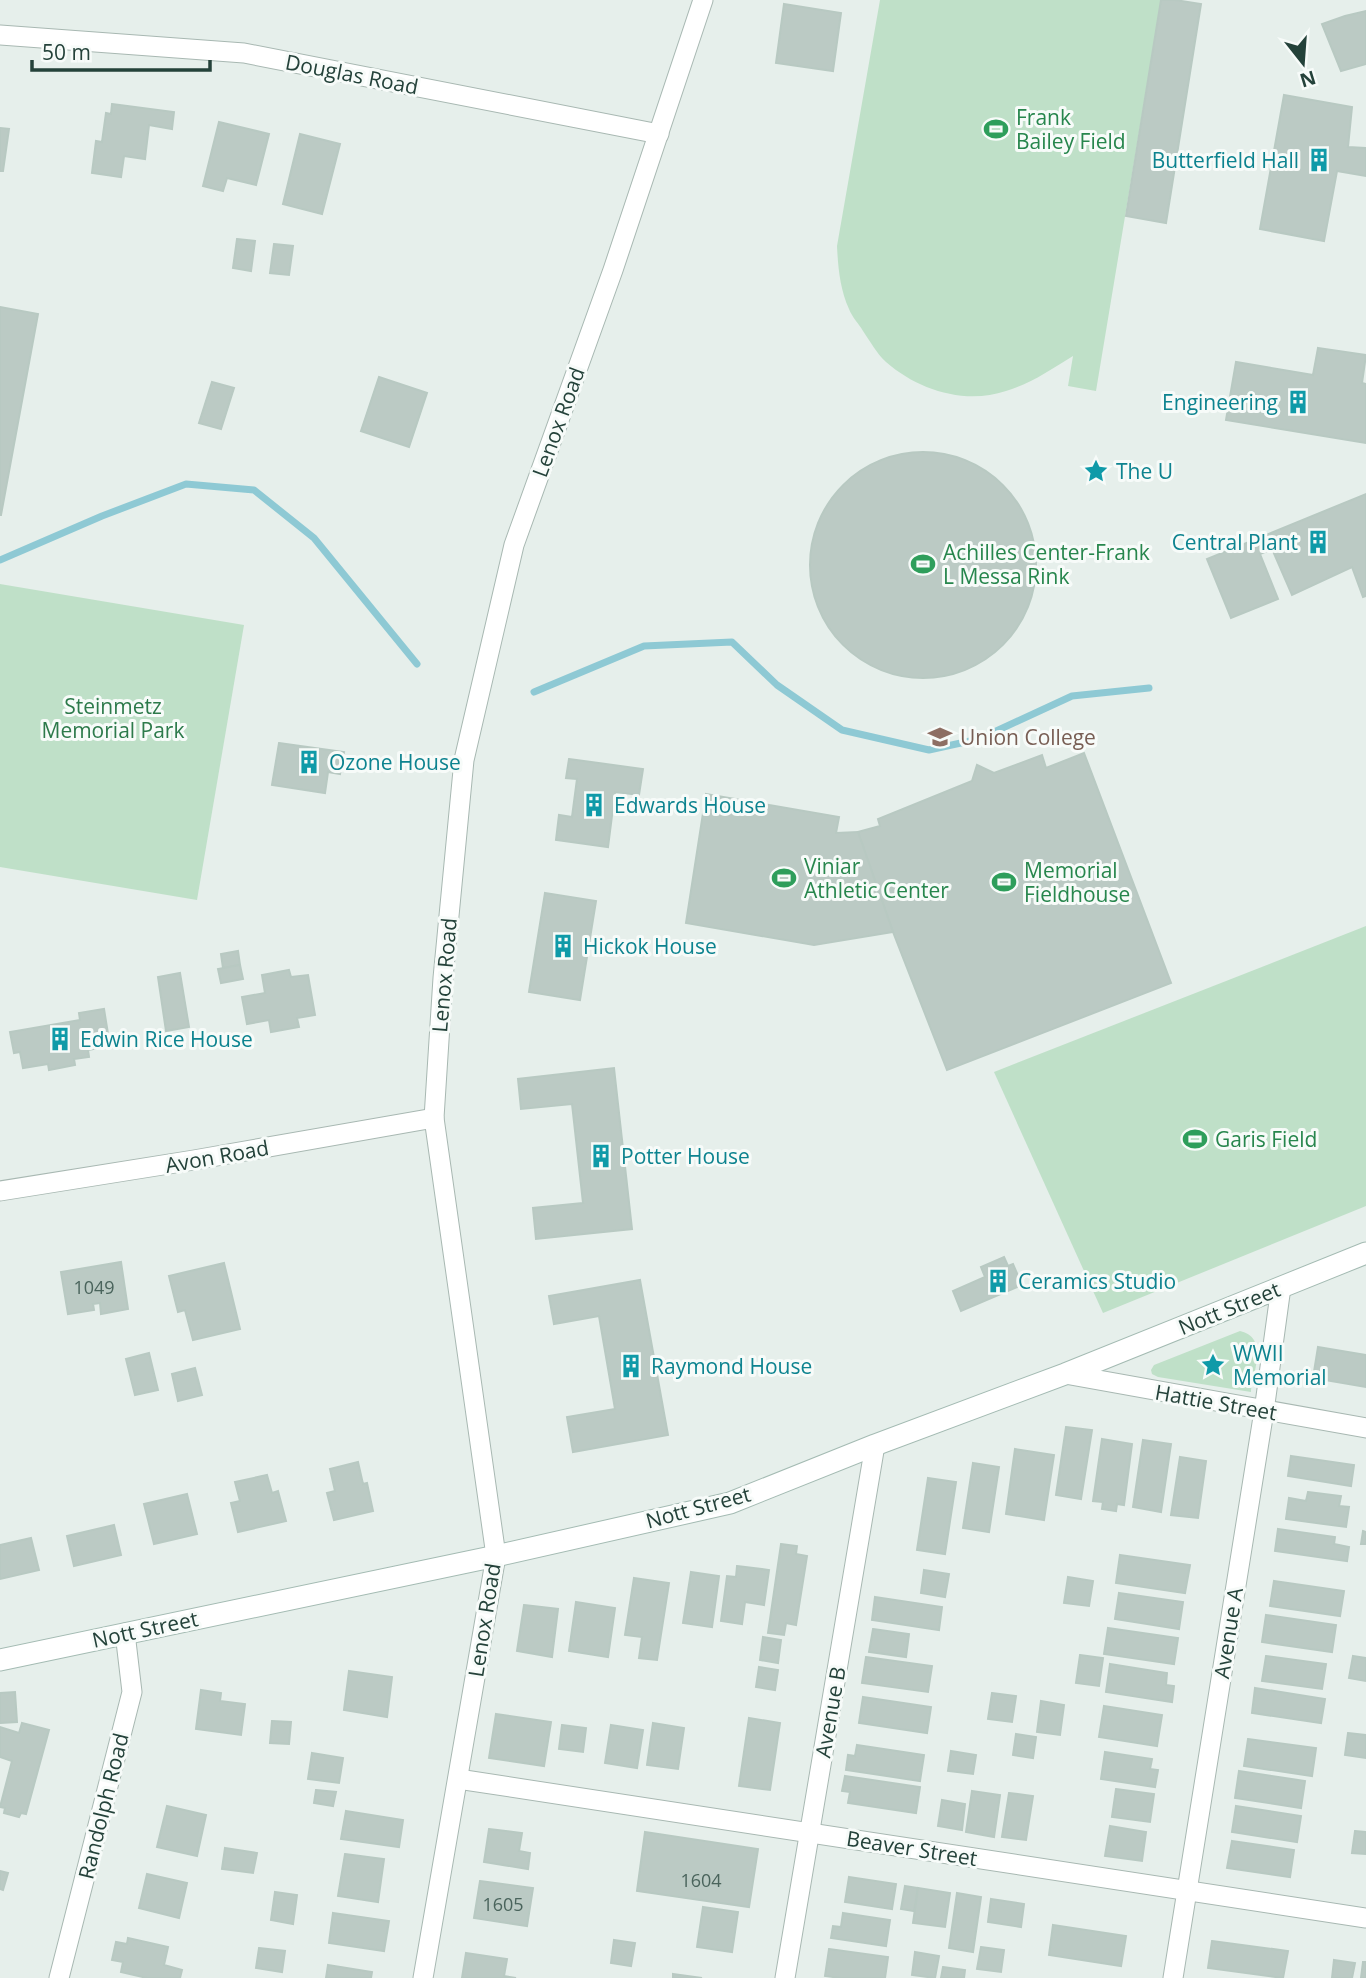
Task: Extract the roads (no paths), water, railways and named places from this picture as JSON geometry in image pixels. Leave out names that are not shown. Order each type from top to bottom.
[{"type":"main road","name":"Nott Street","points":[[0,1660],[496,1556],[730,1503],[1065,1374],[1366,1253]]},
{"type":"street","name":"Lenox Road","points":[[423,1978],[496,1556],[434,1118],[443,978],[464,760],[513,545],[613,270],[703,0]]},
{"type":"street","name":"Douglas Road","points":[[0,35],[244,53],[659,134]]},
{"type":"street","name":"Avon Road","points":[[0,1191],[434,1118]]},
{"type":"street","name":"Avenue A","points":[[1172,1978],[1264,1411],[1280,1287]]},
{"type":"street","name":"Hattie Street","points":[[1065,1374],[1366,1428]]},
{"type":"street","name":"Avenue B","points":[[785,1978],[875,1445]]},
{"type":"street","name":"Randolph Road","points":[[59,1978],[132,1692],[125,1633]]},
{"type":"street","name":"Beaver Street","points":[[457,1779],[1366,1918]]},
{"type":"waterway","points":[[0,560],[102,516],[186,484],[254,490],[314,538],[417,664]]},
{"type":"waterway","points":[[534,692],[644,646],[732,642],[777,685],[842,730],[929,750],[979,739],[1072,696],[1149,688]]},
{"type":"place","name":"Frank Bailey Field","points":[[996,129]]},
{"type":"place","name":"Butterfield Hall","points":[[1319,160]]},
{"type":"place","name":"Engineering","points":[[1298,402]]},
{"type":"place","name":"The U","points":[[1096,471]]},
{"type":"place","name":"Central Plant","points":[[1318,542]]},
{"type":"place","name":"Achilles Center-Frank L Messa Rink","points":[[923,564]]},
{"type":"place","name":"Union College","points":[[940,737]]},
{"type":"place","name":"Ozone House","points":[[309,762]]},
{"type":"place","name":"Edwards House","points":[[594,805]]},
{"type":"place","name":"Viniar Athletic Center","points":[[784,878]]},
{"type":"place","name":"Memorial Fieldhouse","points":[[1004,882]]},
{"type":"place","name":"Hickok House","points":[[563,946]]},
{"type":"place","name":"Edwin Rice House","points":[[60,1039]]},
{"type":"place","name":"Garis Field","points":[[1195,1139]]},
{"type":"place","name":"Potter House","points":[[601,1156]]},
{"type":"place","name":"Ceramics Studio","points":[[998,1281]]},
{"type":"place","name":"WWII Memorial","points":[[1213,1365]]},
{"type":"place","name":"Raymond House","points":[[631,1366]]},
{"type":"park label","name":"Steinmetz Memorial Park","points":[[113,718]]}]
